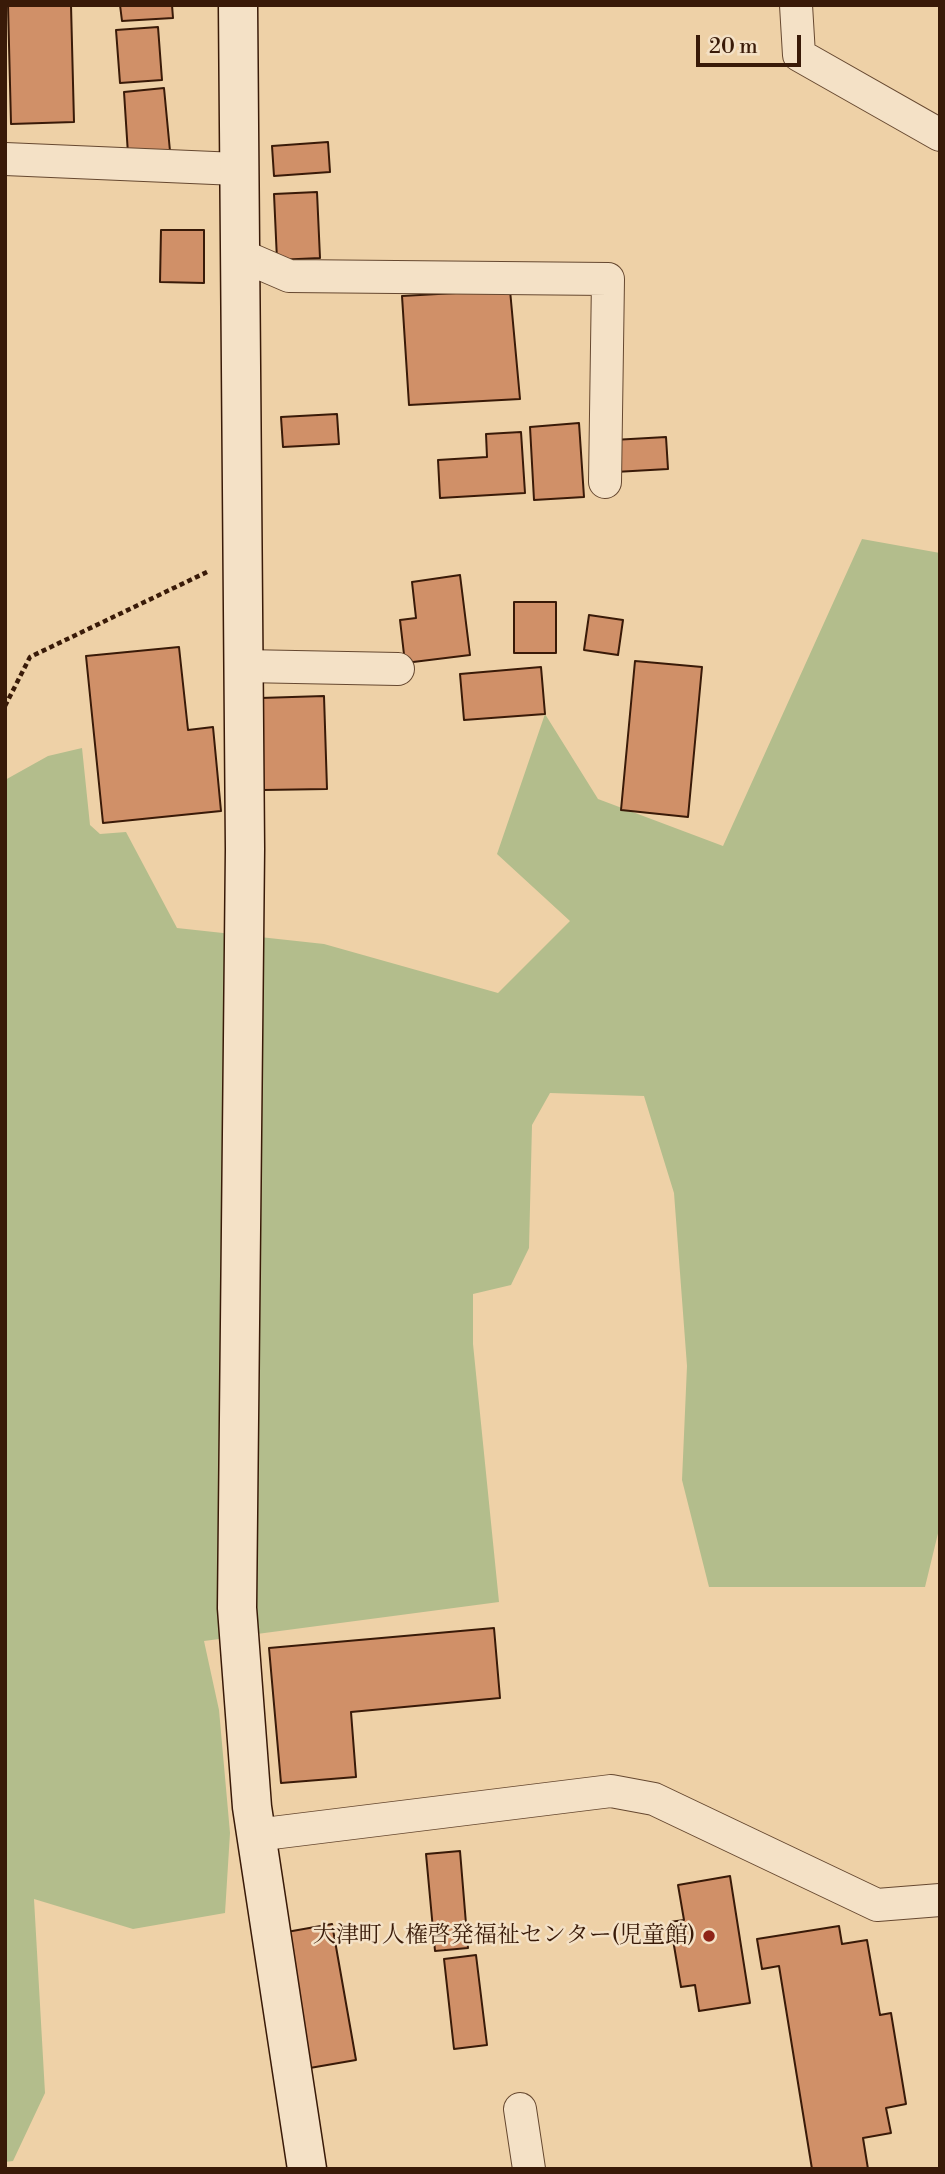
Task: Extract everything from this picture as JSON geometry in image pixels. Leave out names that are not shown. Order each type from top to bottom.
[{"type":"street","points":[[238,5],[237,169],[245,849],[237,1608],[256,1835],[307,2169]]},
{"type":"street","points":[[796,5],[799,54],[940,135]]},
{"type":"street","points":[[5,159],[237,169]]},
{"type":"street","points":[[238,254],[289,276],[608,279],[606,482]]},
{"type":"street","points":[[244,666],[398,669]]},
{"type":"street","points":[[256,1835],[611,1791],[654,1799],[877,1905],[940,1900]]},
{"type":"street","points":[[520,2109],[529,2169]]},
{"type":"path","points":[[5,705],[30,657],[243,555]]},
{"type":"green space","points":[[862,539],[940,553],[940,1525],[925,1587],[709,1587],[682,1480],[687,1366],[674,1193],[644,1096],[550,1093],[532,1125],[529,1248],[511,1285],[473,1294],[473,1344],[499,1602],[204,1641],[219,1710],[230,1833],[225,1913],[133,1929],[34,1899],[45,2093],[13,2161],[5,2162],[5,780],[48,756],[82,748],[90,825],[100,834],[126,832],[177,928],[324,944],[498,993],[570,921],[497,854],[545,714],[598,799],[723,846]]},
{"type":"building","points":[[8,5],[71,5],[74,122],[11,124]]},
{"type":"building","points":[[120,5],[172,5],[173,18],[122,21]]},
{"type":"building","points":[[158,27],[162,80],[120,83],[116,30]]},
{"type":"building","points":[[164,88],[170,151],[128,154],[124,92]]},
{"type":"building","points":[[328,142],[330,172],[274,176],[272,146]]},
{"type":"building","points":[[317,192],[320,258],[277,260],[274,194]]},
{"type":"building","points":[[161,230],[204,230],[204,283],[160,282]]},
{"type":"building","points":[[510,290],[520,399],[409,405],[402,296]]},
{"type":"building","points":[[337,414],[339,444],[283,447],[281,417]]},
{"type":"building","points":[[579,423],[584,497],[534,500],[530,427]]},
{"type":"building","points":[[521,432],[525,493],[440,498],[438,460],[487,457],[486,434]]},
{"type":"building","points":[[666,437],[668,469],[615,472],[613,440]]},
{"type":"building","points":[[460,575],[470,655],[405,663],[400,620],[416,618],[412,582]]},
{"type":"building","points":[[514,602],[556,602],[556,653],[514,653]]},
{"type":"building","points":[[589,615],[623,620],[618,655],[584,650]]},
{"type":"building","points":[[179,647],[188,730],[213,727],[221,811],[103,823],[86,656]]},
{"type":"building","points":[[635,661],[702,667],[688,817],[621,810]]},
{"type":"building","points":[[541,667],[545,714],[464,720],[460,674]]},
{"type":"building","points":[[324,696],[327,789],[263,790],[260,698]]},
{"type":"building","points":[[494,1628],[500,1698],[351,1712],[356,1777],[281,1783],[269,1648]]},
{"type":"building","points":[[460,1851],[468,1948],[435,1951],[426,1854]]},
{"type":"building","points":[[730,1876],[750,2003],[699,2011],[695,1985],[681,1987],[670,1922],[684,1920],[678,1885]]},
{"type":"building","points":[[332,1924],[356,2060],[304,2069],[281,1933]]},
{"type":"building","points":[[839,1926],[842,1944],[867,1940],[880,2015],[891,2013],[906,2104],[886,2108],[891,2133],[863,2138],[868,2169],[812,2169],[779,1966],[762,1969],[757,1939]]},
{"type":"building","points":[[476,1955],[487,2045],[454,2049],[444,1959]]},
{"type":"place","name":"大津町人権啓発福祉センター(児童館)","points":[[709,1936]]}]
